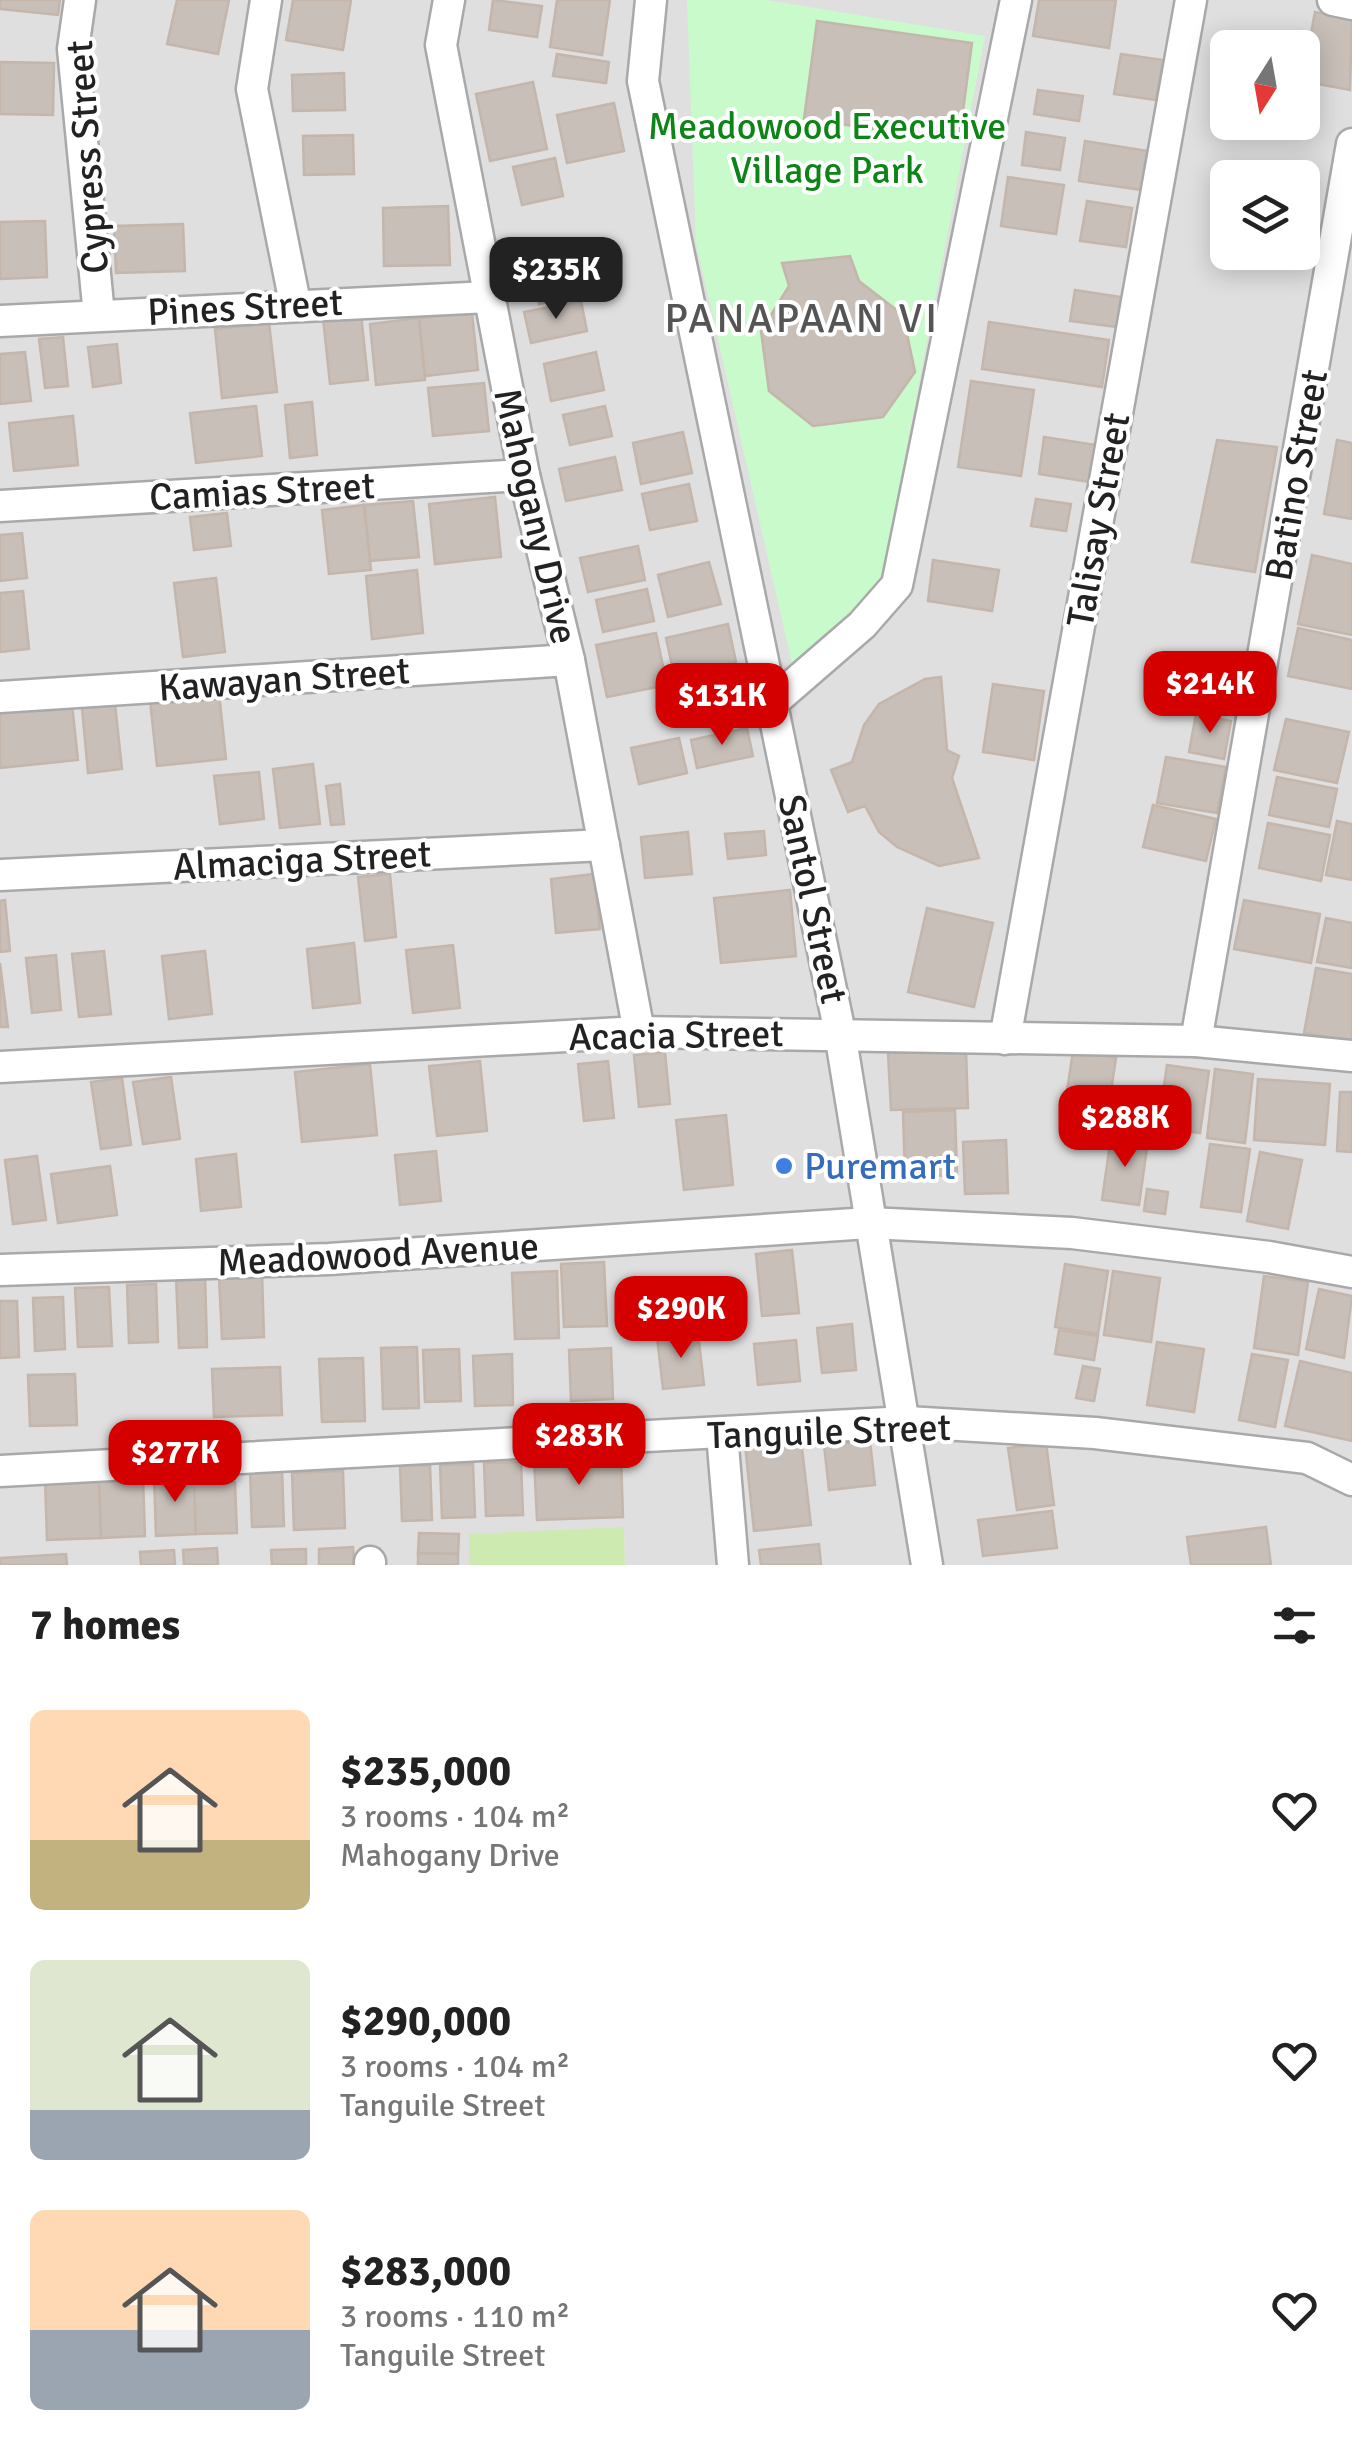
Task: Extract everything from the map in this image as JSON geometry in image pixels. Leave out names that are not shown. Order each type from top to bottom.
[{"type":"street","name":"Cypress Street","points":[[80,0],[73,49],[99,315]]},
{"type":"street","points":[[266,0],[252,90],[294,303]]},
{"type":"street","name":"Mahogany Drive","points":[[449,0],[441,45],[524,476],[569,660],[640,1032]]},
{"type":"street","name":"Santol Street","points":[[651,0],[642,81],[840,1032],[869,1223],[907,1422],[927,1565]]},
{"type":"street","points":[[772,703],[862,625],[898,586],[1016,0]]},
{"type":"street","name":"Talisay Street","points":[[1005,1039],[1191,0]]},
{"type":"street","points":[[1333,0],[1352,4]]},
{"type":"street","name":"Batino Street","points":[[1196,1041],[1338,313],[1352,144]]},
{"type":"street","name":"Pines Street","points":[[0,321],[294,303],[489,297]]},
{"type":"street","name":"Camias Street","points":[[0,506],[524,476]]},
{"type":"street","name":"Kawayan Street","points":[[0,697],[569,660]]},
{"type":"street","name":"Almaciga Street","points":[[0,876],[604,845]]},
{"type":"street","name":"Acacia Street","points":[[0,1067],[640,1032],[840,1032],[1196,1041],[1352,1056]]},
{"type":"street","name":"Meadowood Avenue","points":[[0,1270],[329,1259],[869,1223],[1072,1233],[1268,1257],[1352,1272]]},
{"type":"street","name":"Tanguile Street","points":[[0,1470],[907,1422],[1095,1433],[1307,1458],[1352,1480]]},
{"type":"street","points":[[722,1434],[733,1565]]},
{"type":"shaded area","points":[[0,0],[1352,0],[1352,1565],[625,1565],[624,1528],[469,1535],[469,1565],[0,1565]]},
{"type":"green space","name":"Meadowood Executive Village Park","points":[[687,0],[766,0],[985,36],[876,609],[793,668],[696,243]]},
{"type":"green space","points":[[624,1527],[625,1565],[469,1565],[469,1534]]},
{"type":"building","points":[[0,0],[60,0],[58,15],[0,9]]},
{"type":"building","points":[[177,0],[229,0],[218,54],[167,44]]},
{"type":"building","points":[[293,0],[351,0],[343,50],[286,40]]},
{"type":"building","points":[[493,0],[542,6],[537,37],[489,30]]},
{"type":"building","points":[[557,0],[610,0],[602,55],[550,47]]},
{"type":"building","points":[[1039,0],[1116,0],[1109,48],[1033,36]]},
{"type":"building","points":[[1315,12],[1352,19],[1350,90],[1320,84],[1320,30],[1312,30]]},
{"type":"building","points":[[817,21],[972,43],[959,141],[804,119]]},
{"type":"building","points":[[557,54],[609,62],[606,83],[553,76]]},
{"type":"building","points":[[1121,54],[1163,60],[1156,100],[1114,94]]},
{"type":"building","points":[[0,62],[54,63],[53,115],[0,114]]},
{"type":"building","points":[[344,73],[345,110],[293,111],[292,75]]},
{"type":"building","points":[[533,82],[547,149],[490,161],[476,94]]},
{"type":"building","points":[[1038,90],[1083,96],[1079,121],[1034,114]]},
{"type":"building","points":[[614,103],[624,151],[567,163],[557,115]]},
{"type":"building","points":[[1026,132],[1065,138],[1060,170],[1022,165]]},
{"type":"building","points":[[353,135],[354,174],[304,175],[303,136]]},
{"type":"building","points":[[1085,141],[1148,151],[1142,190],[1079,181]]},
{"type":"building","points":[[555,158],[563,196],[522,205],[513,167]]},
{"type":"building","points":[[1008,177],[1064,185],[1056,234],[1001,226]]},
{"type":"building","points":[[1087,201],[1132,208],[1126,247],[1080,241]]},
{"type":"building","points":[[448,206],[450,265],[384,266],[383,208]]},
{"type":"building","points":[[45,221],[47,277],[0,279],[0,222]]},
{"type":"building","points":[[183,224],[185,271],[116,273],[114,226]]},
{"type":"building","points":[[583,256],[591,293],[539,304],[530,267]]},
{"type":"building","points":[[850,256],[859,281],[903,315],[915,372],[883,417],[813,426],[769,391],[761,331],[789,286],[782,263]]},
{"type":"building","points":[[1075,290],[1121,297],[1117,327],[1070,321]]},
{"type":"building","points":[[581,301],[587,331],[531,343],[524,312]]},
{"type":"building","points":[[472,313],[478,370],[425,376],[419,318]]},
{"type":"building","points":[[361,314],[368,380],[330,384],[323,318]]},
{"type":"building","points":[[419,318],[425,380],[376,385],[370,324]]},
{"type":"building","points":[[989,322],[1109,340],[1102,387],[982,369]]},
{"type":"building","points":[[269,323],[277,392],[222,398],[215,329]]},
{"type":"building","points":[[63,337],[68,386],[45,388],[39,339]]},
{"type":"building","points":[[117,344],[121,383],[93,387],[88,347]]},
{"type":"building","points":[[25,352],[31,401],[0,404],[0,354]]},
{"type":"building","points":[[596,352],[604,390],[551,401],[544,364]]},
{"type":"building","points":[[971,381],[1034,390],[1021,476],[958,467]]},
{"type":"building","points":[[484,383],[489,431],[433,436],[428,388]]},
{"type":"building","points":[[312,402],[317,455],[290,458],[285,405]]},
{"type":"building","points":[[256,406],[262,456],[196,463],[190,413]]},
{"type":"building","points":[[605,406],[612,436],[570,445],[563,415]]},
{"type":"building","points":[[73,416],[78,465],[14,471],[9,423]]},
{"type":"building","points":[[683,432],[692,473],[641,484],[633,443]]},
{"type":"building","points":[[1044,437],[1096,445],[1090,482],[1039,474]]},
{"type":"building","points":[[1217,440],[1277,447],[1255,572],[1192,562]]},
{"type":"building","points":[[1337,440],[1352,443],[1352,519],[1324,514]]},
{"type":"building","points":[[615,457],[622,490],[566,501],[559,469]]},
{"type":"building","points":[[689,484],[697,521],[650,530],[642,494]]},
{"type":"building","points":[[495,497],[501,557],[435,564],[429,504]]},
{"type":"building","points":[[1036,499],[1071,504],[1066,531],[1031,526]]},
{"type":"building","points":[[413,501],[419,557],[370,561],[364,505]]},
{"type":"building","points":[[364,505],[371,570],[329,574],[322,510]]},
{"type":"building","points":[[227,513],[231,546],[194,550],[190,517]]},
{"type":"building","points":[[22,533],[27,578],[0,581],[0,535]]},
{"type":"building","points":[[638,546],[645,580],[588,592],[580,558]]},
{"type":"building","points":[[1312,555],[1352,564],[1352,635],[1298,624]]},
{"type":"building","points":[[933,560],[999,570],[992,611],[928,601]]},
{"type":"building","points":[[709,562],[721,604],[668,617],[658,575]]},
{"type":"building","points":[[417,570],[423,633],[372,639],[366,576]]},
{"type":"building","points":[[216,578],[225,652],[183,657],[174,583]]},
{"type":"building","points":[[647,589],[654,621],[603,632],[596,600]]},
{"type":"building","points":[[23,591],[29,649],[0,652],[0,593]]},
{"type":"building","points":[[728,624],[736,662],[674,675],[666,638]]},
{"type":"building","points":[[1298,628],[1352,640],[1352,689],[1288,676]]},
{"type":"building","points":[[656,633],[667,685],[607,697],[596,645]]},
{"type":"building","points":[[1179,656],[1234,666],[1225,714],[1170,705]]},
{"type":"building","points":[[941,677],[947,750],[959,756],[952,778],[979,858],[939,866],[897,847],[879,832],[865,806],[848,812],[831,770],[852,762],[864,725],[879,704],[925,679]]},
{"type":"building","points":[[993,684],[1044,691],[1034,760],[983,752]]},
{"type":"building","points":[[219,693],[226,759],[157,766],[150,700]]},
{"type":"building","points":[[72,704],[78,760],[0,768],[0,712]]},
{"type":"building","points":[[115,704],[122,769],[88,773],[82,708]]},
{"type":"building","points":[[1196,714],[1231,721],[1224,759],[1189,752]]},
{"type":"building","points":[[1286,719],[1349,732],[1337,783],[1274,770]]},
{"type":"building","points":[[747,728],[753,756],[697,768],[691,740]]},
{"type":"building","points":[[679,738],[687,773],[639,784],[631,748]]},
{"type":"building","points":[[1166,757],[1226,767],[1217,813],[1157,803]]},
{"type":"building","points":[[313,764],[320,824],[280,828],[273,769]]},
{"type":"building","points":[[259,772],[264,819],[220,824],[214,776]]},
{"type":"building","points":[[1277,777],[1337,789],[1329,827],[1269,815]]},
{"type":"building","points":[[340,784],[344,824],[331,825],[326,786]]},
{"type":"building","points":[[1153,805],[1216,819],[1206,861],[1143,847]]},
{"type":"building","points":[[1337,821],[1352,824],[1352,880],[1326,875]]},
{"type":"building","points":[[1268,823],[1330,835],[1321,881],[1259,868]]},
{"type":"building","points":[[764,831],[766,855],[728,859],[725,834]]},
{"type":"building","points":[[688,832],[692,874],[645,878],[641,837]]},
{"type":"building","points":[[390,874],[396,937],[365,941],[358,877]]},
{"type":"building","points":[[594,874],[600,929],[556,933],[551,879]]},
{"type":"building","points":[[790,890],[796,956],[721,963],[714,898]]},
{"type":"building","points":[[5,900],[10,951],[0,952],[0,901]]},
{"type":"building","points":[[1244,900],[1320,914],[1311,963],[1234,949]]},
{"type":"building","points":[[927,908],[993,923],[974,1007],[908,992]]},
{"type":"building","points":[[1326,918],[1352,923],[1352,968],[1317,962]]},
{"type":"building","points":[[354,943],[360,1003],[313,1008],[307,949]]},
{"type":"building","points":[[453,945],[460,1008],[413,1013],[406,950]]},
{"type":"building","points":[[104,951],[111,1014],[79,1017],[72,954]]},
{"type":"building","points":[[205,951],[212,1014],[169,1019],[162,956]]},
{"type":"building","points":[[56,955],[61,1010],[32,1013],[26,958]]},
{"type":"building","points":[[0,963],[8,1027],[0,1027]]},
{"type":"building","points":[[1316,968],[1352,974],[1352,1041],[1304,1033]]},
{"type":"building","points":[[966,1051],[968,1108],[891,1110],[888,1053]]},
{"type":"building","points":[[1073,1051],[1116,1058],[1105,1130],[1062,1124]]},
{"type":"building","points":[[665,1052],[670,1104],[639,1107],[634,1055]]},
{"type":"building","points":[[480,1061],[487,1131],[437,1136],[429,1066]]},
{"type":"building","points":[[608,1061],[614,1118],[584,1121],[578,1064]]},
{"type":"building","points":[[370,1064],[377,1135],[302,1142],[295,1072]]},
{"type":"building","points":[[1167,1065],[1209,1071],[1200,1133],[1158,1127]]},
{"type":"building","points":[[1215,1069],[1253,1074],[1245,1143],[1207,1138]]},
{"type":"building","points":[[171,1077],[180,1139],[143,1144],[133,1082]]},
{"type":"building","points":[[122,1078],[131,1145],[101,1149],[91,1082]]},
{"type":"building","points":[[1258,1079],[1330,1084],[1325,1145],[1254,1140]]},
{"type":"building","points":[[1340,1092],[1352,1092],[1352,1152],[1337,1151]]},
{"type":"building","points":[[955,1110],[957,1175],[905,1177],[903,1112]]},
{"type":"building","points":[[726,1115],[733,1185],[684,1190],[676,1120]]},
{"type":"building","points":[[1111,1136],[1148,1141],[1139,1205],[1102,1200]]},
{"type":"building","points":[[1006,1140],[1008,1193],[965,1194],[963,1142]]},
{"type":"building","points":[[1210,1144],[1250,1149],[1241,1212],[1201,1207]]},
{"type":"building","points":[[436,1151],[441,1201],[400,1205],[395,1155]]},
{"type":"building","points":[[1260,1152],[1302,1160],[1288,1229],[1247,1221]]},
{"type":"building","points":[[236,1154],[241,1207],[201,1211],[196,1159]]},
{"type":"building","points":[[37,1156],[46,1220],[13,1224],[5,1160]]},
{"type":"building","points":[[110,1166],[117,1215],[58,1223],[51,1174]]},
{"type":"building","points":[[1147,1189],[1168,1192],[1165,1214],[1144,1211]]},
{"type":"building","points":[[792,1250],[799,1313],[762,1316],[756,1254]]},
{"type":"building","points":[[604,1262],[607,1326],[564,1327],[561,1264]]},
{"type":"building","points":[[1065,1264],[1108,1271],[1098,1334],[1055,1327]]},
{"type":"building","points":[[557,1271],[559,1338],[515,1339],[512,1273]]},
{"type":"building","points":[[1113,1271],[1160,1278],[1151,1342],[1104,1335]]},
{"type":"building","points":[[262,1274],[264,1337],[222,1339],[219,1276]]},
{"type":"building","points":[[205,1275],[207,1347],[179,1348],[176,1276]]},
{"type":"building","points":[[1264,1276],[1308,1282],[1298,1355],[1254,1348]]},
{"type":"building","points":[[156,1284],[158,1342],[129,1343],[127,1285]]},
{"type":"building","points":[[109,1287],[112,1346],[78,1347],[75,1288]]},
{"type":"building","points":[[1319,1289],[1352,1296],[1344,1358],[1306,1349]]},
{"type":"building","points":[[63,1297],[65,1349],[35,1351],[33,1298]]},
{"type":"building","points":[[0,1301],[17,1301],[19,1357],[0,1358]]},
{"type":"building","points":[[852,1324],[856,1370],[822,1373],[817,1328]]},
{"type":"building","points":[[1059,1330],[1098,1336],[1094,1360],[1055,1354]]},
{"type":"building","points":[[698,1333],[704,1385],[663,1389],[657,1337]]},
{"type":"building","points":[[796,1340],[800,1381],[758,1385],[754,1344]]},
{"type":"building","points":[[1157,1342],[1204,1349],[1194,1412],[1147,1405]]},
{"type":"building","points":[[417,1347],[419,1408],[383,1409],[381,1348]]},
{"type":"building","points":[[611,1348],[613,1399],[571,1401],[569,1350]]},
{"type":"building","points":[[459,1349],[461,1401],[425,1402],[423,1350]]},
{"type":"building","points":[[512,1354],[513,1405],[475,1406],[473,1356]]},
{"type":"building","points":[[1252,1354],[1288,1360],[1275,1427],[1239,1420]]},
{"type":"building","points":[[363,1358],[365,1421],[322,1422],[319,1359]]},
{"type":"building","points":[[1300,1361],[1352,1373],[1352,1441],[1285,1426]]},
{"type":"building","points":[[1083,1366],[1100,1369],[1094,1401],[1076,1398]]},
{"type":"building","points":[[280,1367],[282,1415],[214,1417],[212,1369]]},
{"type":"building","points":[[75,1374],[77,1425],[30,1426],[28,1375]]},
{"type":"building","points":[[801,1440],[811,1525],[754,1531],[745,1445]]},
{"type":"building","points":[[870,1441],[875,1485],[829,1490],[824,1445]]},
{"type":"building","points":[[1046,1443],[1054,1505],[1017,1510],[1008,1448]]},
{"type":"building","points":[[621,1457],[623,1517],[537,1520],[534,1460]]},
{"type":"building","points":[[521,1462],[523,1515],[486,1516],[484,1463]]},
{"type":"building","points":[[473,1464],[475,1517],[442,1518],[440,1465]]},
{"type":"building","points":[[430,1465],[432,1520],[402,1521],[400,1466]]},
{"type":"building","points":[[282,1469],[284,1526],[252,1527],[250,1470]]},
{"type":"building","points":[[343,1471],[345,1528],[294,1530],[292,1473]]},
{"type":"building","points":[[194,1474],[196,1534],[156,1536],[154,1476]]},
{"type":"building","points":[[99,1476],[101,1538],[47,1540],[45,1478]]},
{"type":"building","points":[[143,1477],[145,1536],[101,1538],[99,1478]]},
{"type":"building","points":[[235,1482],[237,1533],[196,1534],[194,1484]]},
{"type":"building","points":[[1052,1511],[1057,1548],[983,1556],[978,1520]]},
{"type":"building","points":[[1266,1527],[1271,1565],[1191,1565],[1187,1537]]},
{"type":"building","points":[[419,1533],[459,1534],[458,1554],[418,1553]]},
{"type":"building","points":[[819,1544],[821,1565],[761,1565],[759,1550]]},
{"type":"building","points":[[353,1547],[354,1565],[319,1565],[319,1549]]},
{"type":"building","points":[[217,1548],[218,1565],[184,1565],[183,1550]]},
{"type":"building","points":[[306,1549],[306,1565],[272,1565],[271,1550]]},
{"type":"building","points":[[174,1550],[175,1565],[141,1565],[140,1552]]},
{"type":"building","points":[[418,1553],[458,1554],[458,1565],[418,1565]]},
{"type":"building","points":[[66,1554],[67,1565],[1,1565],[0,1558]]},
{"type":"place","name":"Puremart","points":[[784,1166]]},
{"type":"district","name":"PANAPAAN VI","points":[[802,317]]}]
